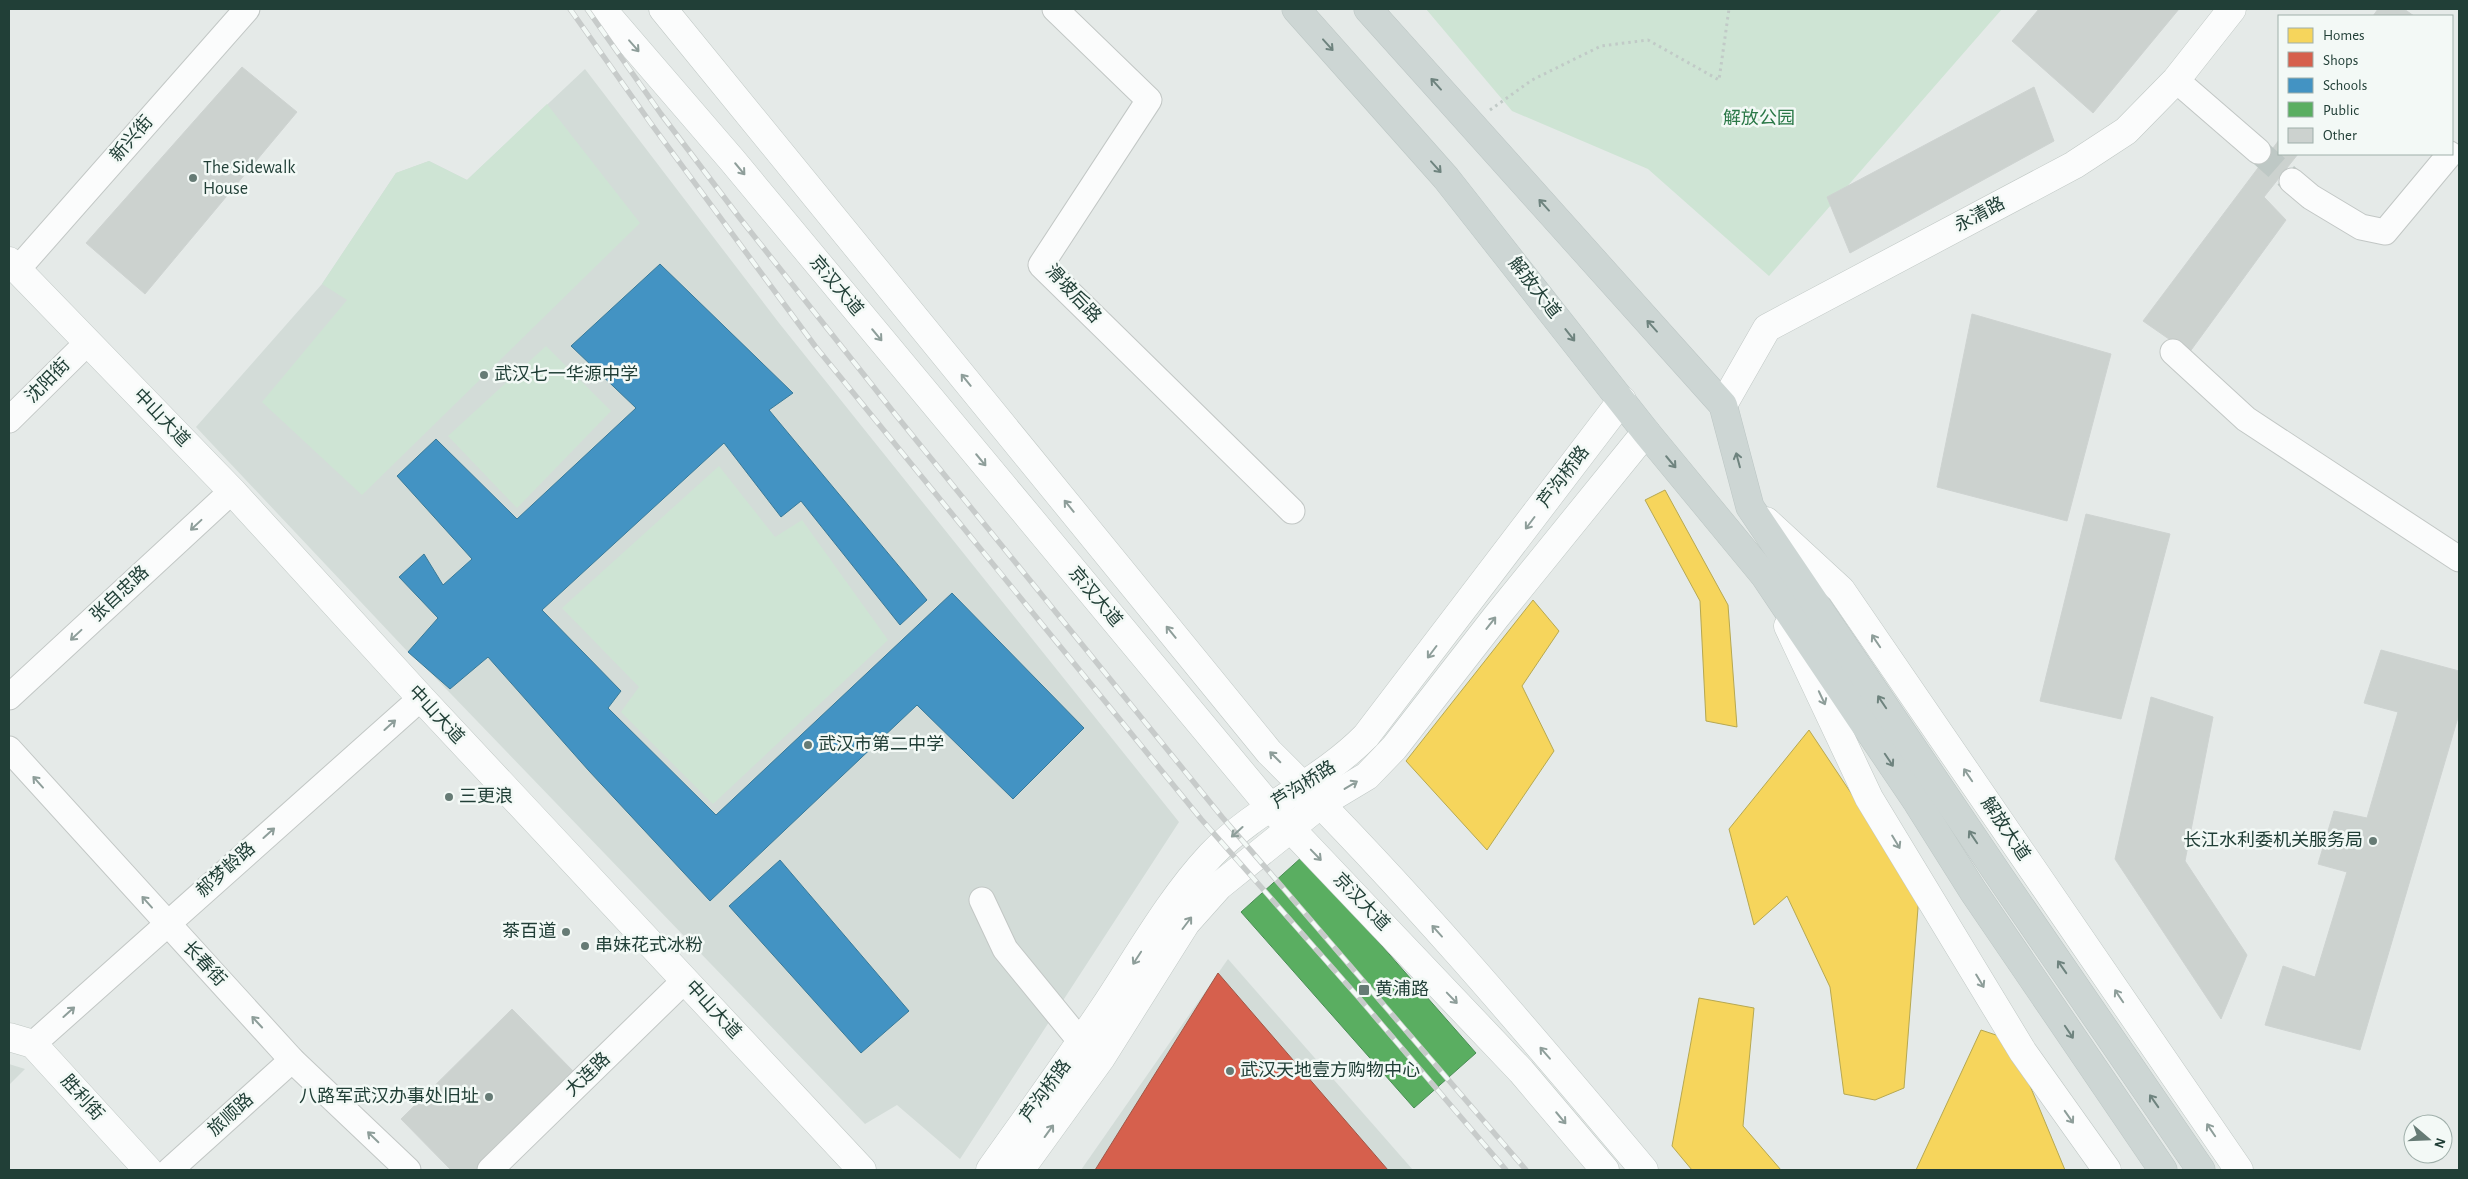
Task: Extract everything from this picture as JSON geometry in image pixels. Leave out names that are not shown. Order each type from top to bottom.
[{"type":"main road","name":"京汉大道","points":[[602,9],[732,160],[1270,807],[1521,1071],[1605,1170]]},
{"type":"main road","name":"京汉大道","points":[[664,9],[1269,752],[1313,795],[1544,1051],[1644,1170]]},
{"type":"main road","name":"解放大道","points":[[1296,9],[1446,178],[1646,432],[1764,575],[1917,802],[1973,891],[2162,1170]]},
{"type":"main road","name":"解放大道","points":[[1368,9],[1722,405],[1750,507],[2201,1170]]},
{"type":"main road","name":"永清路","points":[[1722,405],[1766,328],[2074,165],[2126,132],[2176,80],[2232,9]]},
{"type":"main road","name":"中山大道","points":[[13,265],[232,492],[421,698],[862,1170]]},
{"type":"main road","name":"芦沟桥路","points":[[1020,1170],[1101,1058],[1186,923],[1219,886],[1290,828],[1313,795],[1366,736],[1622,400]]},
{"type":"main road","name":"芦沟桥路","points":[[990,1170],[1081,1042],[1186,883],[1213,854],[1248,822],[1270,807],[1313,795],[1367,776],[1394,748],[1496,617],[1646,432]]},
{"type":"main road","name":"解放大道","points":[[1750,507],[1841,590],[2239,1170]]},
{"type":"main road","name":"解放大道","points":[[1764,575],[1869,798],[2023,1052],[2107,1170]]},
{"type":"main road","name":"胜利街","points":[[21,1040],[148,1170]]},
{"type":"street","name":"新兴街","points":[[13,265],[247,9]]},
{"type":"street","name":"滑坡后路","points":[[1054,9],[1149,100],[1041,265],[1292,511]]},
{"type":"street","points":[[2176,80],[2258,152]]},
{"type":"street","points":[[2292,181],[2311,197],[2361,227],[2385,232],[2449,155]]},
{"type":"street","name":"沈阳街","points":[[9,420],[88,342]]},
{"type":"street","points":[[2173,352],[2246,419],[2459,559]]},
{"type":"street","name":"张自忠路","points":[[9,697],[232,492]]},
{"type":"street","name":"郝梦龄路","points":[[21,1040],[166,924],[421,698]]},
{"type":"street","name":"长春街","points":[[9,749],[166,924],[292,1060],[408,1170]]},
{"type":"street","points":[[982,900],[1005,949],[1081,1042]]},
{"type":"street","name":"大连路","points":[[490,1170],[685,980]]},
{"type":"street","name":"旅顺路","points":[[170,1170],[292,1060]]},
{"type":"path","points":[[1471,123],[1532,80],[1601,46],[1648,40],[1718,80],[1729,9]]},
{"type":"shaded area","name":"武汉市第二中学","points":[[585,69],[779,323],[1179,822],[960,1159],[897,1105],[865,1124],[425,667],[408,652],[196,427],[322,284],[396,173],[429,161],[467,180]]},
{"type":"shaded area","name":"武汉天地壹方购物中心","points":[[1228,959],[1413,1170],[1081,1170]]},
{"type":"shaded area","points":[[9,1064],[25,1069],[9,1085]]},
{"type":"green space","name":"解放公园","points":[[1426,9],[2002,9],[1769,276],[1648,169],[1512,111]]},
{"type":"green space","points":[[547,104],[640,223],[362,495],[262,402],[347,300],[322,284],[396,173],[429,161],[467,180]]},
{"type":"green space","points":[[546,346],[611,411],[517,508],[448,436]]},
{"type":"green space","points":[[719,466],[775,537],[802,520],[888,640],[713,804],[621,712],[639,687],[562,608]]},
{"type":"building: Homes","points":[[1665,490],[1728,605],[1737,727],[1706,721],[1700,601],[1645,500]]},
{"type":"building: Homes","points":[[1533,600],[1559,631],[1522,686],[1554,751],[1487,850],[1406,761]]},
{"type":"building: Homes","points":[[1809,730],[1919,895],[1904,1088],[1875,1100],[1844,1094],[1830,987],[1787,896],[1754,925],[1729,829]]},
{"type":"building: Homes","points":[[1699,998],[1754,1008],[1743,1126],[1781,1170],[1692,1170],[1672,1146]]},
{"type":"building: Homes","points":[[1981,1030],[2011,1040],[2065,1170],[1916,1170]]},
{"type":"building: Shops","name":"武汉天地壹方购物中心","points":[[1218,973],[1388,1170],[1095,1170]]},
{"type":"building: Schools","name":"武汉市第二中学","points":[[660,264],[793,393],[769,410],[927,600],[900,625],[801,501],[781,517],[724,443],[542,610],[621,691],[608,708],[716,815],[952,593],[1084,728],[1013,799],[917,705],[710,901],[589,771],[488,657],[450,689],[408,652],[438,618],[399,577],[424,554],[443,585],[472,559],[397,476],[436,439],[517,519],[636,408],[571,346]]},
{"type":"building: Schools","points":[[780,860],[909,1011],[861,1053],[729,906]]},
{"type":"building: Public","points":[[1303,856],[1476,1053],[1414,1108],[1241,912]]},
{"type":"building: Other","points":[[2039,9],[2179,9],[2093,113],[2012,41]]},
{"type":"building: Other","points":[[2378,9],[2404,9],[2413,15],[2374,15]]},
{"type":"building: Other","name":"The Sidewalk House","points":[[242,67],[297,112],[145,294],[86,243]]},
{"type":"building: Other","points":[[2034,87],[2054,141],[1850,253],[1827,197]]},
{"type":"building: Other","points":[[2278,141],[2278,155],[2297,155],[2264,197],[2286,220],[2189,353],[2143,321]]},
{"type":"building: Other","points":[[1972,314],[2111,354],[2067,521],[1937,487]]},
{"type":"building: Other","points":[[2086,514],[2170,534],[2121,719],[2040,701]]},
{"type":"building: Other","name":"长江水利委机关服务局","points":[[2381,650],[2459,671],[2459,714],[2360,1050],[2265,1025],[2283,966],[2315,977],[2347,872],[2318,864],[2334,811],[2367,818],[2398,712],[2364,703]]},
{"type":"building: Other","points":[[2151,697],[2213,717],[2185,861],[2247,955],[2221,1019],[2115,859]]},
{"type":"building: Other","name":"八路军武汉办事处旧址","points":[[512,1009],[577,1075],[480,1170],[451,1170],[401,1119]]},
{"type":"tunnel","points":[[2258,151],[2292,181]]},
{"type":"railway","points":[[570,9],[652,125],[815,346],[1201,819],[1359,998],[1506,1170]]},
{"type":"railway","points":[[587,9],[661,114],[739,217],[895,414],[1222,817],[1526,1170]]},
{"type":"place","name":"The Sidewalk House","points":[[193,178]]},
{"type":"place","name":"武汉七一华源中学","points":[[484,375]]},
{"type":"place","name":"武汉市第二中学","points":[[808,745]]},
{"type":"place","name":"三更浪","points":[[449,797]]},
{"type":"place","name":"长江水利委机关服务局","points":[[2373,841]]},
{"type":"place","name":"茶百道","points":[[566,932]]},
{"type":"place","name":"串妹花式冰粉","points":[[585,946]]},
{"type":"place","name":"黄浦路","points":[[1364,990]]},
{"type":"place","name":"武汉天地壹方购物中心","points":[[1230,1071]]},
{"type":"place","name":"八路军武汉办事处旧址","points":[[489,1097]]}]
